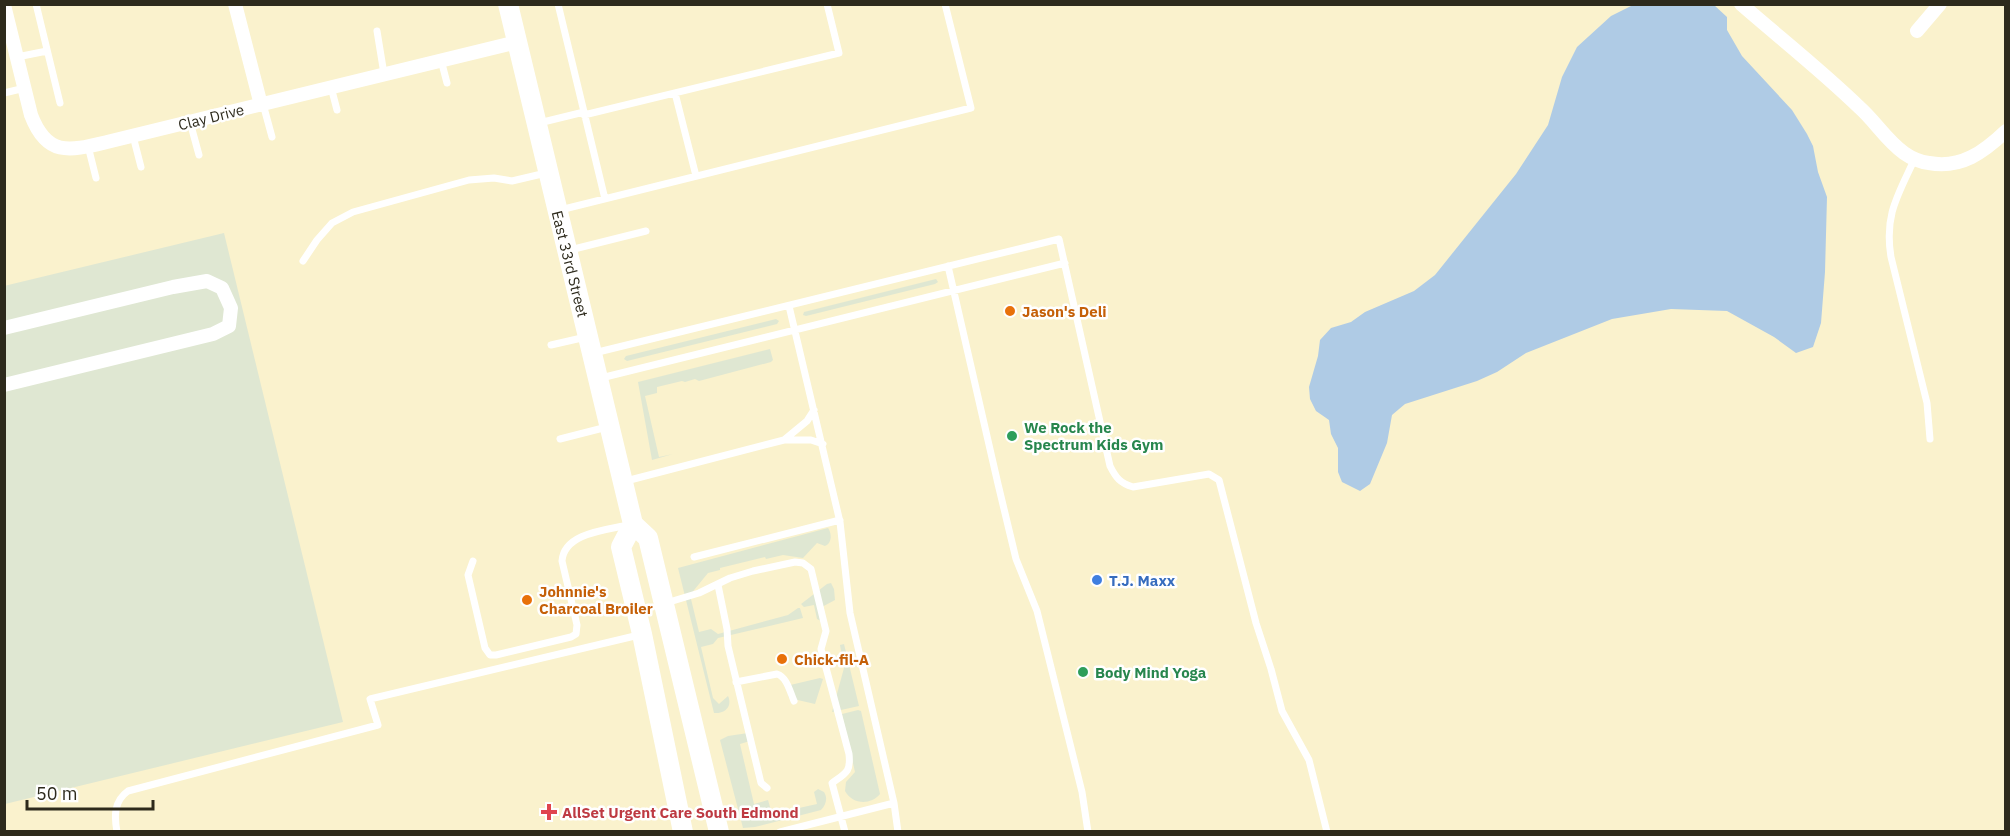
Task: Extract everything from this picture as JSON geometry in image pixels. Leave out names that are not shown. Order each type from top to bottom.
[{"type":"main road","name":"East 33rd Street","points":[[508,4],[633,524],[648,538],[719,831]]},
{"type":"main road","points":[[633,524],[621,547],[642,634],[683,831]]},
{"type":"street","points":[[236,4],[262,104]]},
{"type":"street","points":[[1741,4],[1860,107],[1888,139],[1914,158],[1927,163],[1944,165],[1972,157],[1989,148],[2006,131]]},
{"type":"street","points":[[1917,31],[1940,4]]},
{"type":"street","name":"Clay Drive","points":[[4,5],[31,115],[43,138],[54,146],[64,149],[133,136],[517,42]]},
{"type":"street","points":[[4,328],[173,287],[207,281],[222,288],[231,308],[229,326],[213,334],[4,385]]},
{"type":"lane","points":[[36,4],[60,103]]},
{"type":"lane","points":[[558,4],[605,199]]},
{"type":"lane","points":[[537,124],[839,53],[827,4]]},
{"type":"lane","points":[[558,211],[971,108],[945,4]]},
{"type":"lane","points":[[377,31],[384,74]]},
{"type":"lane","points":[[17,57],[47,51]]},
{"type":"lane","points":[[441,60],[447,83]]},
{"type":"lane","points":[[332,87],[337,110]]},
{"type":"lane","points":[[4,93],[25,88]]},
{"type":"lane","points":[[675,93],[696,176]]},
{"type":"lane","points":[[262,104],[272,137]]},
{"type":"lane","points":[[190,122],[199,155]]},
{"type":"lane","points":[[133,136],[141,167]]},
{"type":"lane","points":[[88,146],[96,178]]},
{"type":"lane","points":[[1914,158],[1890,216],[1888,232],[1891,256],[1927,403],[1930,439]]},
{"type":"lane","points":[[303,261],[332,223],[353,212],[469,180],[494,178],[512,181],[548,172]]},
{"type":"lane","points":[[567,250],[646,231]]},
{"type":"lane","points":[[552,345],[590,345],[789,306],[1059,239],[1110,466],[1121,483],[1133,487],[1209,474],[1219,480],[1256,623],[1282,711],[1310,760],[1327,831]]},
{"type":"lane","points":[[598,379],[1065,263]]},
{"type":"lane","points":[[948,266],[1016,559],[1037,611],[1082,792],[1088,831]]},
{"type":"lane","points":[[789,306],[840,520],[850,613],[894,803],[897,830],[888,831]]},
{"type":"lane","points":[[784,440],[807,421],[814,410]]},
{"type":"lane","points":[[560,439],[610,427]]},
{"type":"lane","points":[[623,482],[784,440],[811,440],[823,444]]},
{"type":"lane","points":[[694,557],[840,520]]},
{"type":"lane","points":[[472,561],[468,575],[485,648],[490,655],[496,655],[572,637],[576,634],[577,625],[562,561],[563,553],[582,536],[633,524]]},
{"type":"lane","points":[[663,603],[699,593],[730,578],[753,571],[795,562],[807,565],[811,569],[826,631],[821,649],[849,754],[848,772],[832,783],[845,831]]},
{"type":"lane","points":[[718,585],[736,682],[761,783],[767,788]]},
{"type":"lane","points":[[117,831],[116,808],[118,801],[128,791],[378,725],[370,699],[642,634]]},
{"type":"lane","points":[[736,682],[781,675],[794,701]]},
{"type":"lane","points":[[780,831],[894,803]]},
{"type":"green space","points":[[224,233],[343,722],[5,804],[4,286]]},
{"type":"green space","points":[[936,279],[938,282],[935,284],[803,315],[804,312]]},
{"type":"green space","points":[[776,319],[779,321],[777,324],[627,361],[624,359],[626,356]]},
{"type":"green space","points":[[770,349],[773,360],[771,362],[699,381],[695,379],[657,387],[657,393],[645,396],[659,457],[673,454],[652,460],[638,382]]},
{"type":"green space","points":[[828,528],[831,535],[829,543],[825,546],[817,543],[803,558],[783,555],[766,559],[765,557],[720,568],[720,570],[708,573],[690,595],[699,632],[711,629],[718,634],[788,615],[798,608],[803,618],[718,638],[713,644],[701,647],[713,698],[719,704],[728,696],[729,700],[727,709],[714,713],[678,568]]},
{"type":"green space","points":[[831,583],[835,600],[820,608],[823,622],[817,619],[814,605],[804,607],[801,604]]},
{"type":"green space","points":[[844,644],[859,706],[832,712],[844,668],[840,645]]},
{"type":"green space","points":[[823,679],[815,704],[789,698],[786,686]]},
{"type":"green space","points":[[861,711],[880,794],[866,802],[852,799],[845,791],[846,782],[855,772],[842,714]]},
{"type":"green space","points":[[748,733],[750,741],[740,744],[754,804],[768,800],[772,814],[817,804],[814,792],[818,789],[824,792],[826,797],[821,810],[743,828],[720,740],[728,736]]},
{"type":"water","points":[[1633,5],[1714,5],[1727,17],[1727,30],[1742,56],[1792,110],[1807,134],[1813,146],[1818,172],[1827,197],[1821,323],[1813,347],[1796,353],[1774,337],[1727,311],[1671,309],[1612,319],[1526,353],[1497,372],[1477,381],[1405,404],[1392,415],[1387,443],[1370,484],[1360,491],[1342,482],[1338,472],[1338,448],[1331,434],[1329,420],[1316,411],[1310,399],[1309,387],[1320,340],[1331,328],[1351,322],[1365,312],[1414,291],[1435,275],[1516,174],[1548,125],[1562,77],[1577,47],[1611,16]]},
{"type":"place","name":"Jason's Deli","points":[[1010,311]]},
{"type":"place","name":"We Rock the Spectrum Kids Gym","points":[[1012,436]]},
{"type":"place","name":"T.J. Maxx","points":[[1097,580]]},
{"type":"place","name":"Johnnie's Charcoal Broiler","points":[[527,600]]},
{"type":"place","name":"Chick-fil-A","points":[[782,659]]},
{"type":"place","name":"Body Mind Yoga","points":[[1083,672]]},
{"type":"place","name":"AllSet Urgent Care South Edmond","points":[[549,812]]}]
